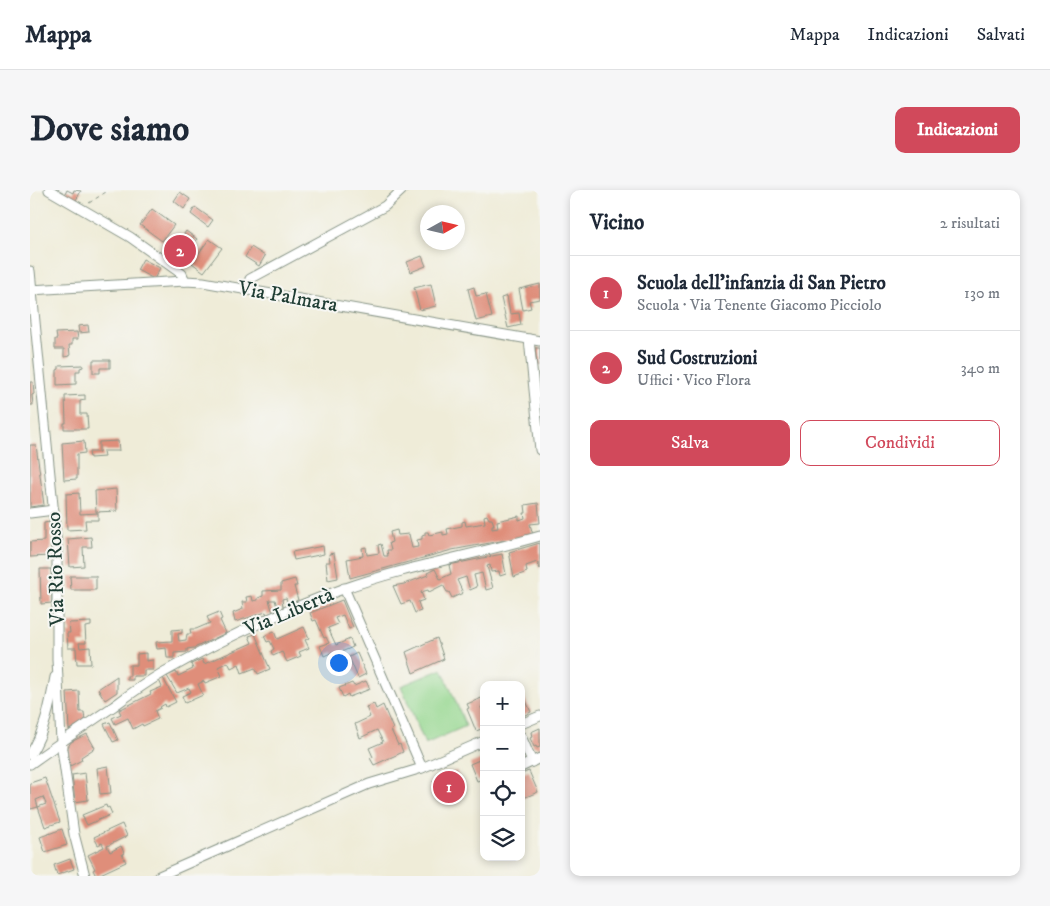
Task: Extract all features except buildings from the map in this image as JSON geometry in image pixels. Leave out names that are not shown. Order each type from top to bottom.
[{"type":"street","points":[[49,190],[130,237],[182,274],[185,281]]},
{"type":"street","points":[[246,290],[250,279],[385,206],[402,190]]},
{"type":"street","name":"Via Rio Rosso","points":[[30,270],[54,510],[58,582],[57,659]]},
{"type":"street","name":"Via Palmara","points":[[32,290],[185,281],[203,282],[540,341]]},
{"type":"street","points":[[529,339],[540,450]]},
{"type":"street","points":[[30,512],[54,510]]},
{"type":"street","name":"Via Libertà","points":[[30,764],[163,672],[298,606],[344,588],[540,536]]},
{"type":"street","points":[[344,588],[422,768]]},
{"type":"street","points":[[30,755],[39,741],[50,704],[57,659]]},
{"type":"street","points":[[57,659],[61,742],[74,834],[85,876]]},
{"type":"street","points":[[525,722],[540,716]]},
{"type":"street","points":[[39,741],[43,748],[49,751]]},
{"type":"street","points":[[525,742],[536,760]]},
{"type":"street","points":[[160,876],[369,784],[422,768],[480,743]]},
{"type":"path","points":[[80,208],[109,190]]},
{"type":"green space","points":[[442,669],[466,726],[425,744],[401,686]]},
{"type":"place","name":"Sud Costruzioni","points":[[180,251]]},
{"type":"place","name":"Scuola dell'infanzia di San Pietro","points":[[449,787]]}]
